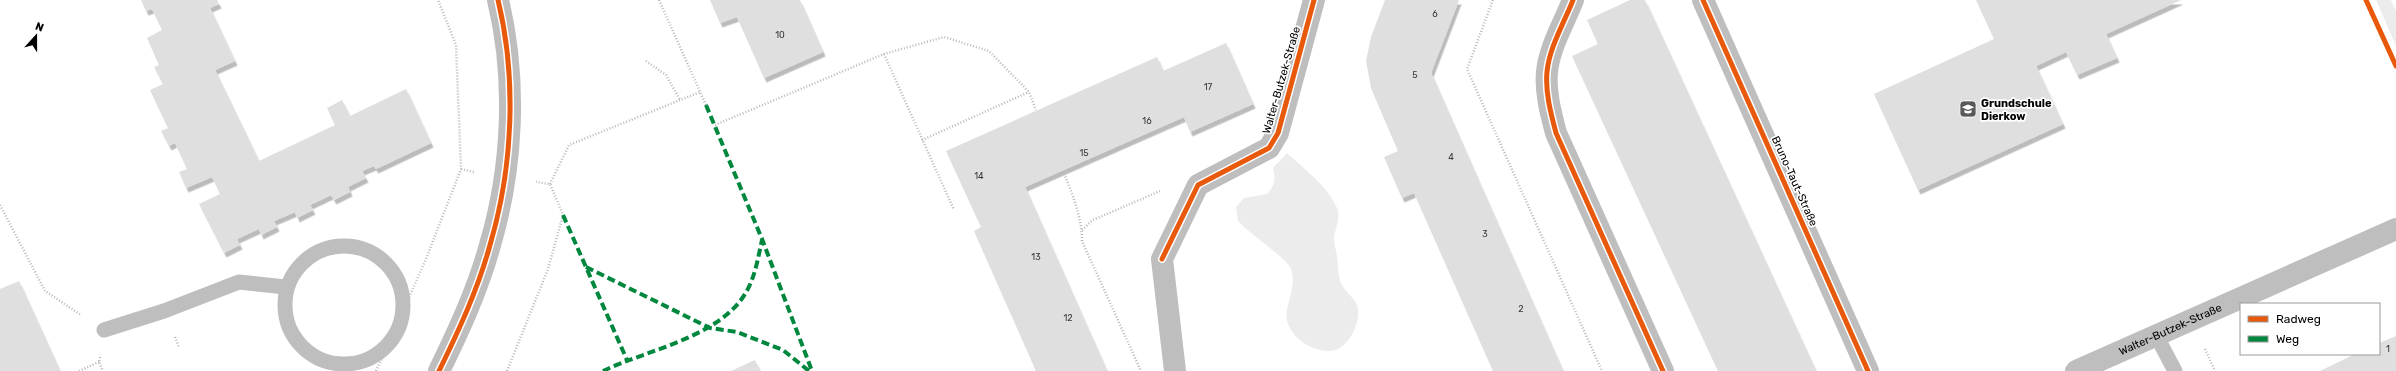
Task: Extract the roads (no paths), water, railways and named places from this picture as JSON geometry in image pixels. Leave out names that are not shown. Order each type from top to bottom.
[{"type":"street","points":[[439,371],[479,280],[491,245],[505,176],[510,90],[505,34],[498,0]]},
{"type":"street","name":"Walter-Butzek-Straße","points":[[1175,371],[1162,258],[1198,185],[1269,148],[1278,133],[1314,0]]},
{"type":"street","points":[[1573,0],[1553,49],[1547,72],[1549,104],[1556,133],[1663,371]]},
{"type":"street","name":"Bruno-Taut-Straße","points":[[1704,0],[1868,371]]},
{"type":"street","name":"Walter-Butzek-Straße","points":[[2076,371],[2396,229]]},
{"type":"lane","points":[[340,246],[358,248],[379,257],[391,267],[399,280],[404,294],[403,311],[390,341],[376,357],[358,364],[339,363],[321,358],[303,346],[290,330],[284,311],[285,288],[293,271],[309,257],[340,246]]},
{"type":"lane","points":[[104,330],[164,311],[239,282],[285,288]]},
{"type":"lane","points":[[2156,335],[2175,371]]},
{"type":"place","name":"Grundschule Dierkow","points":[[1968,109]]}]
